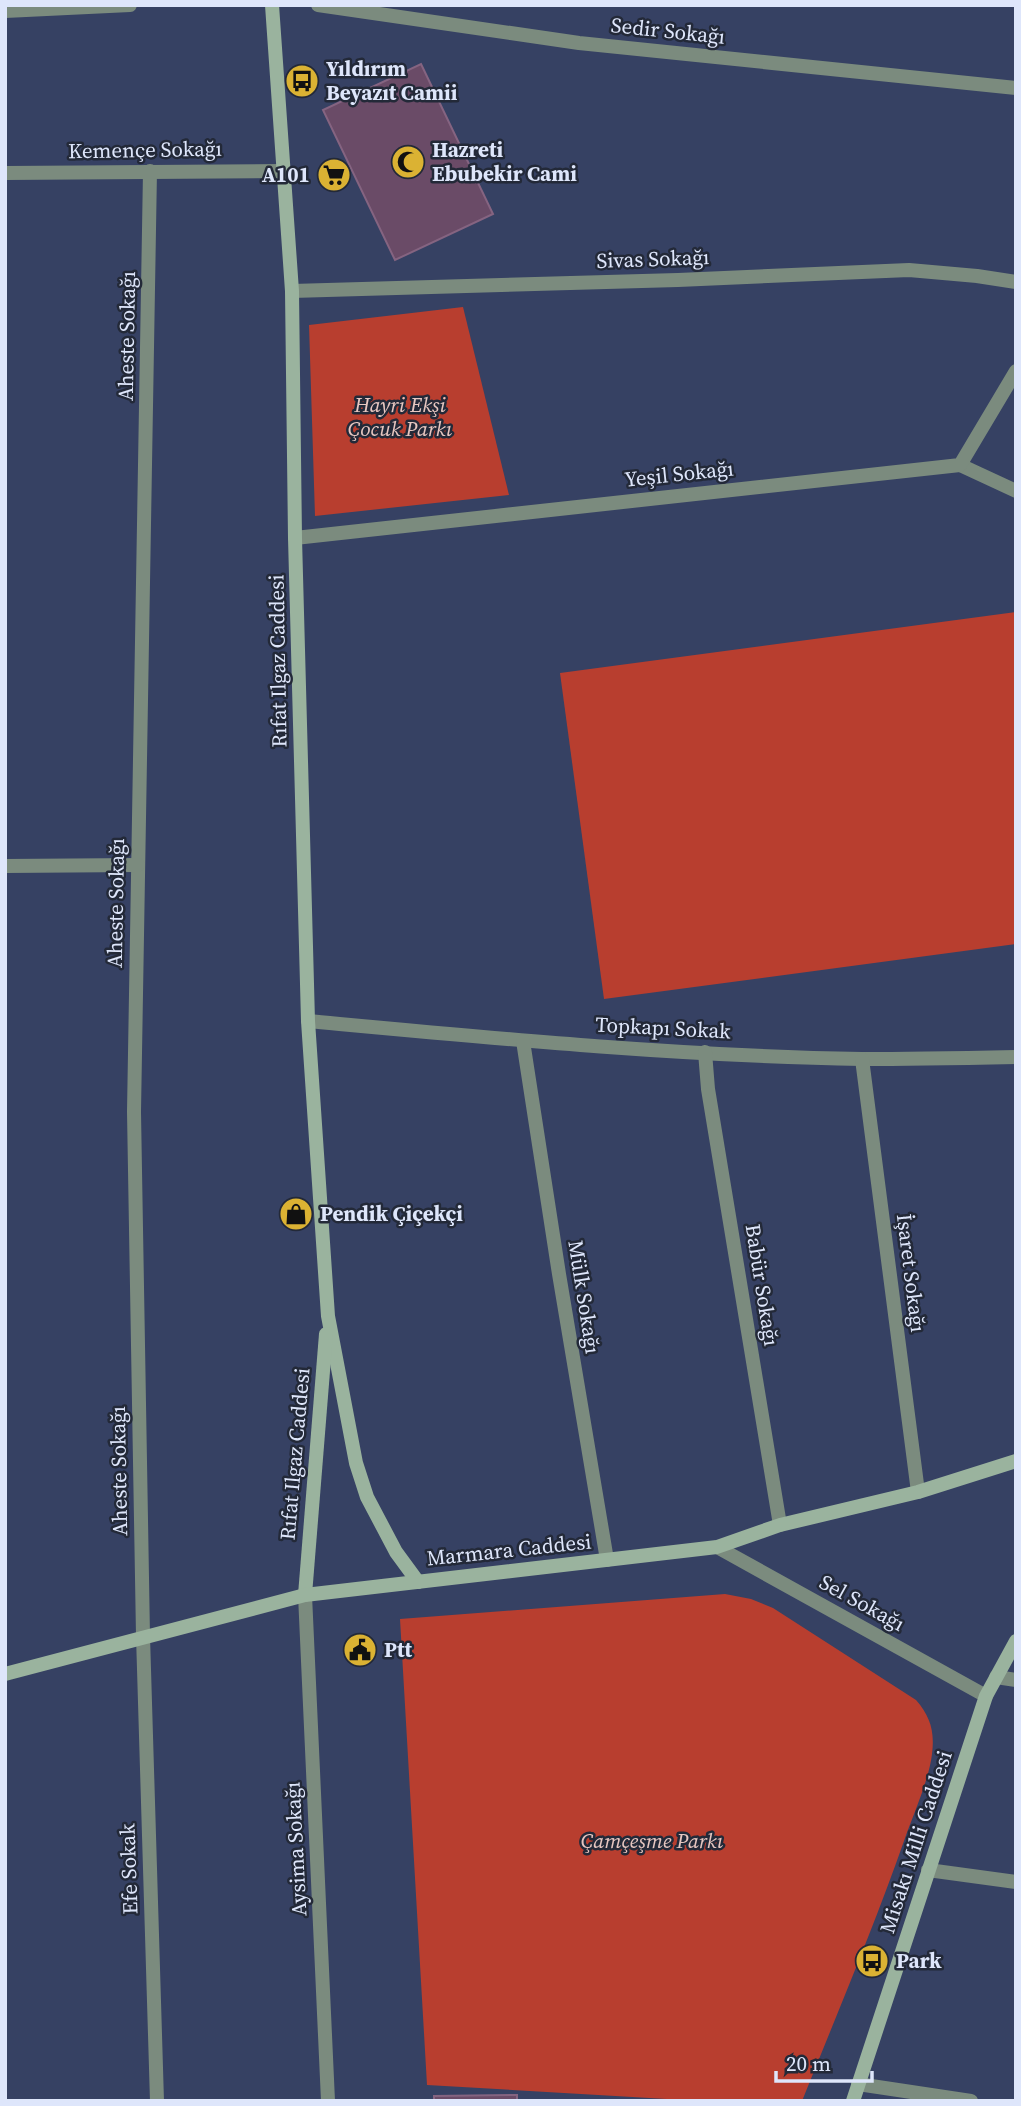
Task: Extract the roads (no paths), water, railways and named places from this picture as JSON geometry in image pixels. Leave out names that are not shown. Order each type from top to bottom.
[{"type":"street","points":[[5,11],[130,5]]},
{"type":"street","name":"Rıfat Ilgaz Caddesi","points":[[272,5],[292,292],[295,538],[308,1021],[328,1316],[356,1463],[367,1497],[396,1552],[418,1582]]},
{"type":"street","name":"Sedir Sokağı","points":[[318,5],[579,43],[1016,88]]},
{"type":"street","name":"Aheste Sokağı","points":[[143,1636],[134,1112],[150,171]]},
{"type":"street","name":"Kemençe Sokağı","points":[[5,173],[285,171]]},
{"type":"street","name":"Sivas Sokağı","points":[[292,292],[909,270],[977,275],[1016,282]]},
{"type":"street","points":[[1016,371],[960,464],[1016,491]]},
{"type":"street","name":"Yeşil Sokağı","points":[[295,538],[960,464]]},
{"type":"street","points":[[5,866],[138,865]]},
{"type":"street","name":"Topkapı Sokak","points":[[308,1021],[523,1041],[705,1052],[862,1059],[1016,1057]]},
{"type":"street","name":"Mülk Sokağı","points":[[523,1041],[607,1560]]},
{"type":"street","name":"Babür Sokağı","points":[[705,1052],[708,1089],[780,1525]]},
{"type":"street","name":"İşaret Sokağı","points":[[862,1059],[918,1492]]},
{"type":"street","name":"Rıfat Ilgaz Caddesi","points":[[305,1595],[328,1316]]},
{"type":"street","name":"Marmara Caddesi","points":[[5,1674],[305,1595],[717,1547],[780,1525],[918,1492],[1016,1461]]},
{"type":"street","name":"Sel Sokağı","points":[[717,1547],[986,1696]]},
{"type":"street","name":"Aysima Sokağı","points":[[305,1595],[328,2101]]},
{"type":"street","name":"Efe Sokak","points":[[143,1636],[157,2101]]},
{"type":"street","name":"Misakı Milli Caddesi","points":[[853,2101],[986,1696],[1016,1641]]},
{"type":"street","points":[[996,1677],[1016,1680]]},
{"type":"street","points":[[929,1870],[1016,1882]]},
{"type":"street","points":[[858,2084],[971,2101]]},
{"type":"place","name":"Yıldırım Beyazıt Camii","points":[[302,81]]},
{"type":"place","name":"Hazreti Ebubekir Cami","points":[[408,162]]},
{"type":"place","name":"A101","points":[[334,175]]},
{"type":"place","name":"Pendik Çiçekçi","points":[[296,1214]]},
{"type":"place","name":"Ptt","points":[[360,1650]]},
{"type":"place","name":"Park","points":[[872,1961]]},
{"type":"park label","name":"Hayri Ekşi Çocuk Parkı","points":[[400,417]]},
{"type":"park label","name":"Çamçeşme Parkı","points":[[652,1841]]}]
